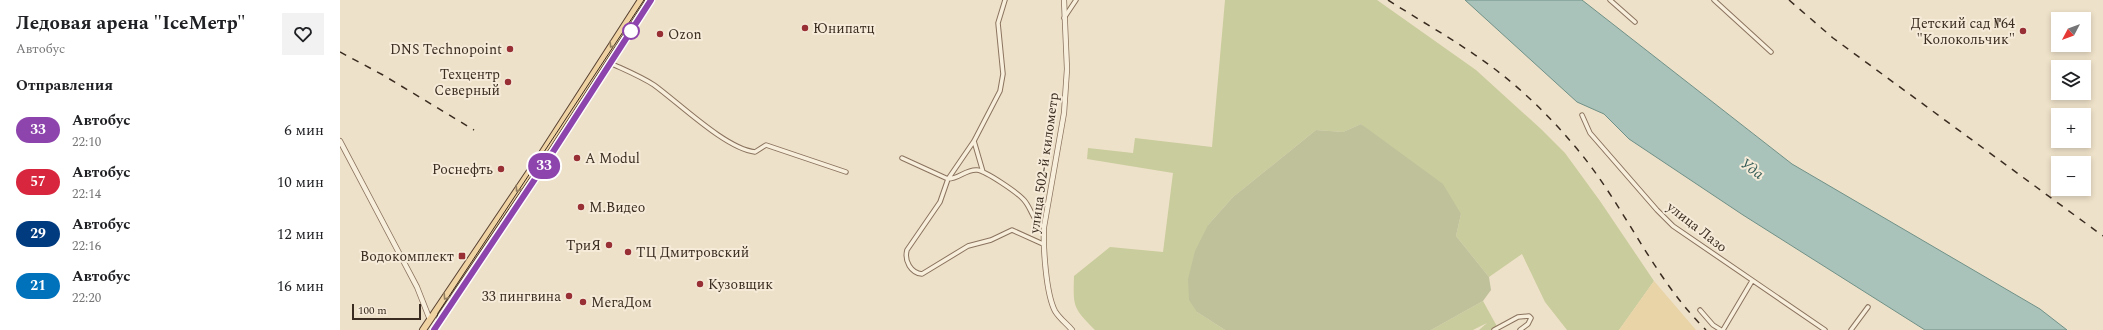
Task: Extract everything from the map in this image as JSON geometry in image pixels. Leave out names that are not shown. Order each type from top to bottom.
[{"type":"main road","points":[[424,330],[641,0]]},
{"type":"main road","points":[[432,330],[651,0]]},
{"type":"main road","points":[[430,320],[432,330]]},
{"type":"street","name":"улица 502-й километр","points":[[1005,0],[998,23],[1003,74],[1000,90],[974,141],[948,179],[940,202],[907,250],[907,262],[914,272],[922,274],[926,273],[968,246],[991,240],[1012,230],[1043,244],[1044,227],[1064,113],[1067,69],[1064,0]]},
{"type":"street","points":[[1064,18],[1076,0]]},
{"type":"street","points":[[1610,0],[1635,22]]},
{"type":"street","points":[[1714,0],[1771,52]]},
{"type":"street","points":[[610,63],[653,85],[697,119],[743,150],[755,152],[766,146],[846,172]]},
{"type":"street","name":"улица Лазо","points":[[1582,115],[1590,133],[1657,210],[1673,226],[1825,330]]},
{"type":"street","points":[[340,141],[417,287],[430,320]]},
{"type":"street","points":[[974,141],[983,172]]},
{"type":"street","points":[[902,158],[948,179],[955,178],[969,171],[983,172],[1020,196],[1027,203],[1036,222],[1044,227]]},
{"type":"street","points":[[1043,244],[1050,298],[1056,312],[1072,330]]},
{"type":"street","points":[[1700,310],[1712,325],[1722,330],[1752,281]]},
{"type":"street","points":[[1851,330],[1868,307]]},
{"type":"street","points":[[1494,330],[1518,317],[1529,316],[1531,318],[1530,322],[1520,330]]},
{"type":"green space","points":[[1225,0],[1377,0],[1476,70],[1565,153],[1600,201],[1654,281],[1619,330],[1567,330],[1545,302],[1522,254],[1489,277],[1456,236],[1461,214],[1361,124],[1343,132],[1316,130],[1233,197],[1208,225],[1197,312],[1225,330],[1095,330],[1082,317],[1074,301],[1074,276],[1110,247],[1163,252],[1173,173],[1087,159],[1088,148],[1133,153],[1135,138],[1212,147]]},
{"type":"green space","points":[[1361,124],[1443,184],[1461,214],[1456,236],[1489,277],[1491,290],[1483,301],[1431,330],[1225,330],[1197,312],[1189,300],[1188,279],[1195,251],[1208,225],[1233,197],[1316,130],[1343,132]]},
{"type":"green space","points":[[1483,301],[1499,330],[1479,330],[1487,323],[1473,330],[1431,330]]},
{"type":"sand","points":[[1654,281],[1696,330],[1619,330]]},
{"type":"water","name":"Уда","points":[[1465,0],[1582,0],[1792,164],[2040,309],[2067,330],[1925,330],[1743,215],[1629,139],[1604,114],[1577,102]]},
{"type":"tram line","points":[[434,330],[438,313],[644,0]]},
{"type":"railway","points":[[1388,0],[1481,59],[1529,98],[1551,120],[1590,165],[1669,286],[1706,330]]},
{"type":"railway","points":[[1789,0],[1833,38],[2103,236]]},
{"type":"railway","points":[[340,52],[383,75],[474,130]]},
{"type":"bus line","name":"33","points":[[434,330],[549,158],[651,0]]},
{"type":"place","name":"Юнипатц","points":[[805,28]]},
{"type":"place","name":"Детский сад №64 \"Колокольчик\"","points":[[2023,31]]},
{"type":"place","name":"Ozon","points":[[660,34]]},
{"type":"place","name":"DNS Technopoint","points":[[510,49]]},
{"type":"place","name":"Техцентр Северный","points":[[508,82]]},
{"type":"place","name":"A Modul","points":[[577,158]]},
{"type":"place","name":"Роснефть","points":[[501,169]]},
{"type":"place","name":"М.Видео","points":[[581,207]]},
{"type":"place","name":"ТриЯ","points":[[609,245]]},
{"type":"place","name":"ТЦ Дмитровский","points":[[628,252]]},
{"type":"place","name":"Водокомплект","points":[[462,256]]},
{"type":"place","name":"Кузовщик","points":[[700,284]]},
{"type":"place","name":"33 пингвина","points":[[569,296]]},
{"type":"place","name":"МегаДом","points":[[583,302]]}]
